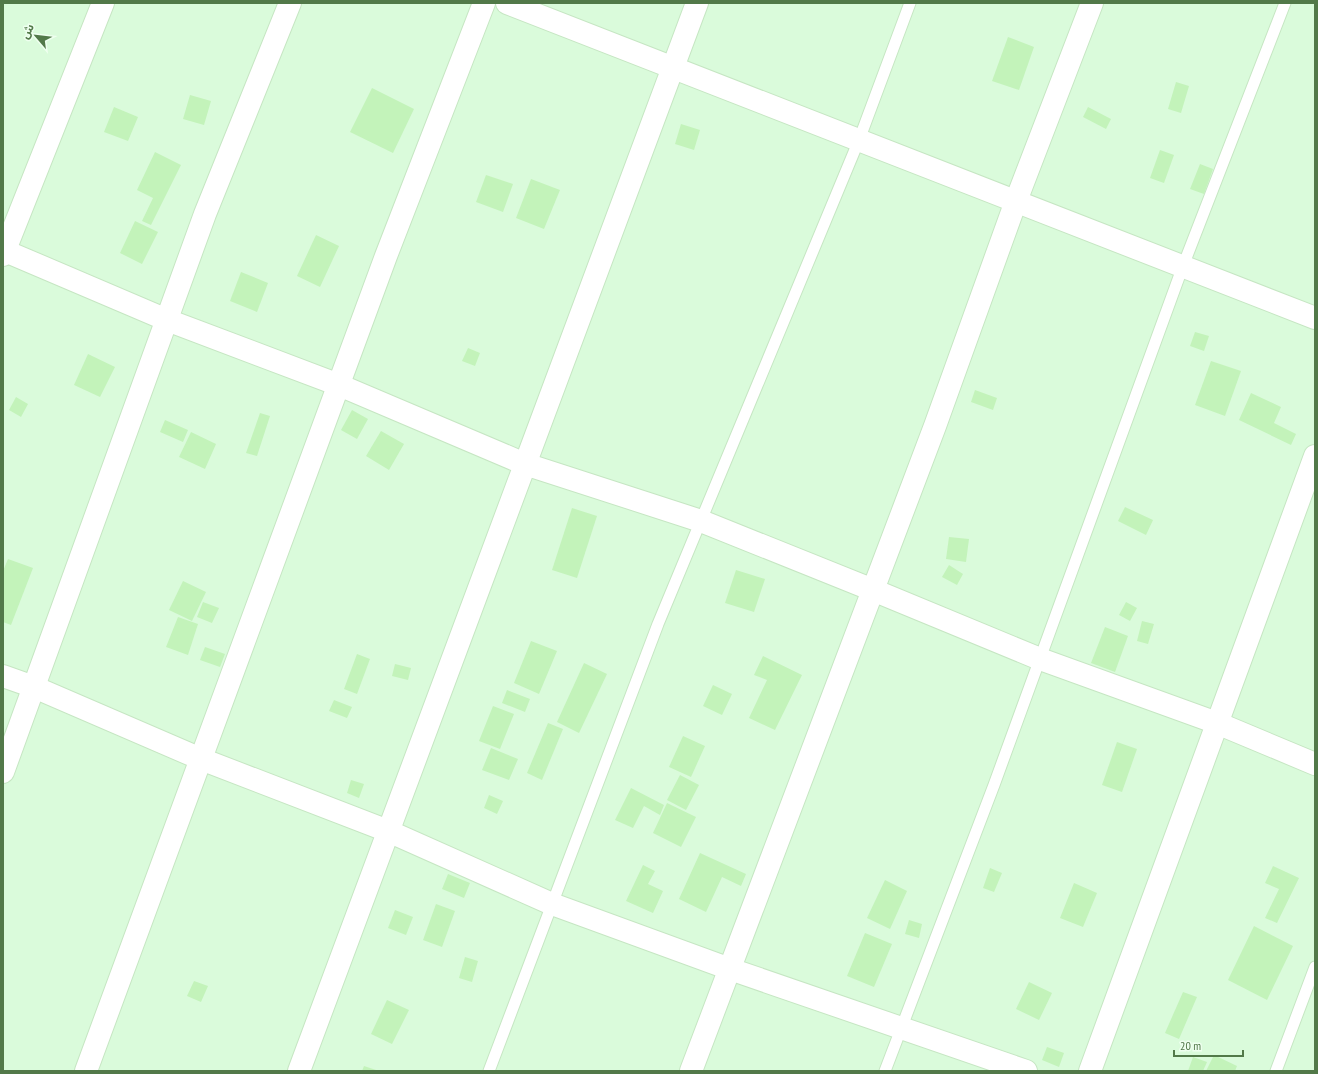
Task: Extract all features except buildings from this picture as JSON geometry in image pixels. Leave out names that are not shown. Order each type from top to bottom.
[{"type":"street","points":[[103,3],[4,253],[167,320],[338,385],[525,464],[701,521],[1040,659],[1217,723],[1315,764]]},
{"type":"street","points":[[3,772],[205,214],[290,3]]},
{"type":"street","points":[[86,1071],[338,385],[484,3]]},
{"type":"street","points":[[508,3],[1315,318]]},
{"type":"street","points":[[299,1071],[697,3]]},
{"type":"street","points":[[691,1071],[935,426],[1016,201],[1092,3]]},
{"type":"street","points":[[1090,1071],[1315,456]]},
{"type":"street","points":[[3,676],[34,687],[201,759],[388,831],[552,904],[730,969],[902,1027],[1026,1071]]},
{"type":"lane","points":[[489,1071],[658,624],[859,140],[910,3]]},
{"type":"lane","points":[[885,1071],[994,785],[1183,266],[1284,3]]},
{"type":"lane","points":[[1276,1071],[1315,967]]},
{"type":"shaded area","points":[[3,3],[1315,3],[1315,1071],[3,1071]]}]
